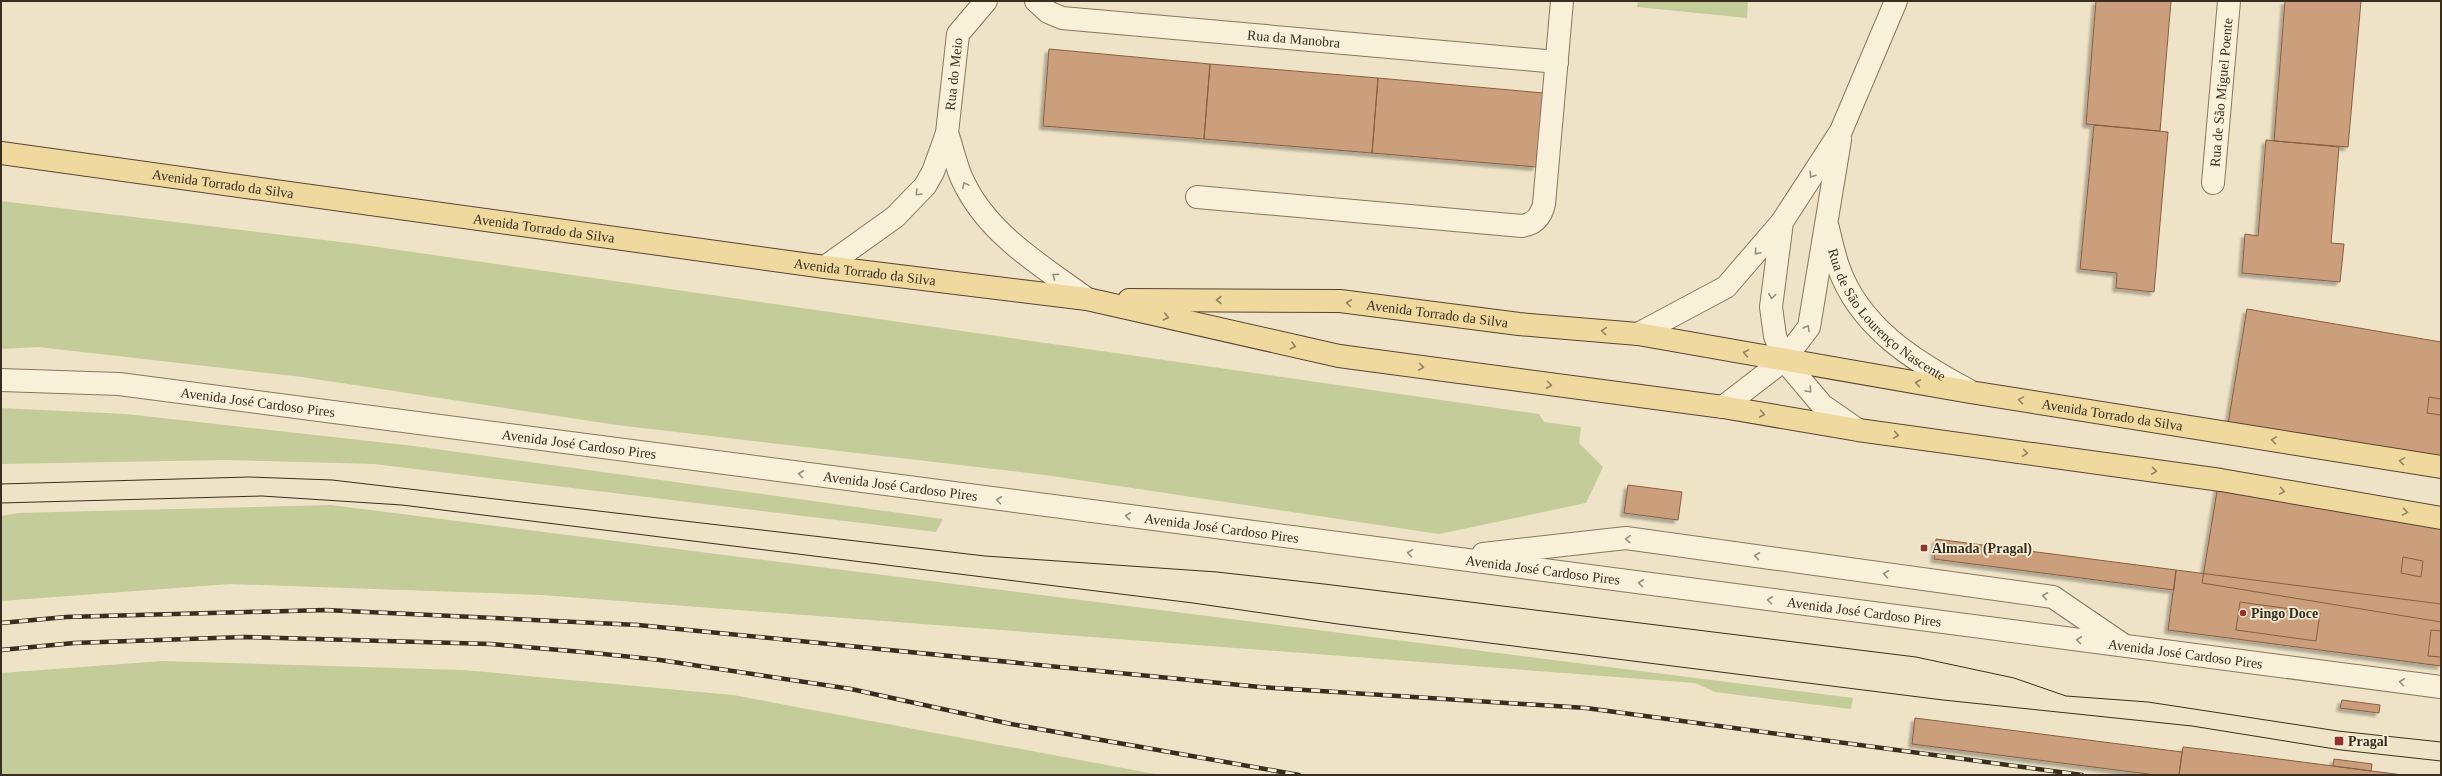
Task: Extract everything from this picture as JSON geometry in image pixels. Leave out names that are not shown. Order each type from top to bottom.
[{"type":"main road","name":"Avenida Torrado da Silva","points":[[1,153],[825,267],[1087,299],[1339,356],[1723,407],[1858,430],[2221,480],[2441,518]]},
{"type":"main road","name":"Avenida Torrado da Silva","points":[[1087,299],[1340,301],[1519,324],[1638,334],[1970,392],[2441,467]]},
{"type":"street","name":"Rua do Meio","points":[[947,133],[958,34],[986,1]]},
{"type":"street","name":"Rua da Manobra","points":[[1036,1],[1048,12],[1062,18],[1557,62]]},
{"type":"street","points":[[1197,197],[1528,226],[1538,218],[1544,204],[1562,1]]},
{"type":"street","name":"Rua de São Lourenço Nascente","points":[[1638,334],[1726,287],[1782,222],[1841,131],[1896,1]]},
{"type":"street","name":"Rua de São Miguel Poente","points":[[2213,183],[2229,1]]},
{"type":"street","name":"Rua de São Lourenço Nascente","points":[[1784,360],[1809,327],[1841,131]]},
{"type":"street","points":[[825,267],[895,217],[925,186],[947,133]]},
{"type":"street","points":[[947,133],[963,182],[983,214],[1017,248],[1087,299]]},
{"type":"street","name":"Rua de São Lourenço Nascente","points":[[1826,219],[1839,267],[1858,307],[1890,341],[1929,369],[1970,392]]},
{"type":"street","name":"Rua de São Lourenço Nascente","points":[[1782,222],[1770,307],[1775,336],[1784,360]]},
{"type":"street","points":[[1723,407],[1784,360]]},
{"type":"street","name":"Avenida Torrado da Silva","points":[[1784,360],[1822,405],[1858,430]]},
{"type":"street","name":"Avenida José Cardoso Pires","points":[[1,380],[30,379],[119,384],[2441,687]]},
{"type":"street","points":[[1448,558],[1626,538],[2054,597],[2125,646]]},
{"type":"green space","points":[[1638,1],[1748,1],[1747,18],[1637,7]]},
{"type":"green space","points":[[1,201],[357,244],[1539,414],[1544,422],[1581,427],[1579,443],[1603,467],[1586,503],[1439,534],[1045,475],[617,425],[302,377],[38,347],[1,349]]},
{"type":"green space","points":[[1,408],[126,414],[414,446],[943,519],[936,532],[374,464],[226,460],[1,464]]},
{"type":"green space","points":[[331,505],[1853,698],[1851,709],[1715,692],[1695,683],[542,595],[230,584],[1,601],[1,516],[18,513]]},
{"type":"green space","points":[[163,661],[463,670],[733,695],[1160,775],[1,775],[1,673]]},
{"type":"building","points":[[2096,1],[2171,1],[2160,131],[2086,124]]},
{"type":"building","points":[[2285,1],[2361,1],[2348,147],[2274,141]]},
{"type":"building","points":[[1049,49],[1210,64],[1204,139],[1043,126]]},
{"type":"building","points":[[1210,64],[1378,78],[1372,153],[1204,139]]},
{"type":"building","points":[[1378,78],[1543,93],[1536,167],[1372,153]]},
{"type":"building","points":[[2094,125],[2168,132],[2154,292],[2116,288],[2117,273],[2080,269]]},
{"type":"building","points":[[2266,140],[2339,147],[2331,243],[2344,244],[2340,282],[2242,273],[2245,234],[2258,236]]},
{"type":"building","points":[[2247,309],[2441,342],[2441,466],[2227,430]]},
{"type":"building","points":[[2429,397],[2441,399],[2441,415],[2427,413]]},
{"type":"building","points":[[1628,485],[1682,492],[1678,520],[1624,513]]},
{"type":"building","points":[[2218,485],[2441,521],[2441,622],[2202,583]]},
{"type":"building","points":[[1936,539],[2176,570],[2174,590],[1934,559]]},
{"type":"building","points":[[2403,557],[2423,561],[2421,577],[2401,573]]},
{"type":"building","points":[[2176,570],[2441,604],[2441,666],[2168,630]]},
{"type":"building","points":[[2240,602],[2320,613],[2316,641],[2236,630]]},
{"type":"building","points":[[2431,630],[2441,631],[2441,657],[2428,656]]},
{"type":"building","points":[[2342,700],[2380,705],[2379,713],[2340,708]]},
{"type":"building","points":[[1915,718],[2182,752],[2179,775],[2156,775],[1912,744]]},
{"type":"building","points":[[2183,747],[2201,749],[2403,775],[2179,775]]},
{"type":"building","points":[[2334,759],[2372,764],[2371,771],[2333,766]]},
{"type":"tram line","points":[[1,484],[249,477],[332,480],[985,556],[1217,572],[1916,657],[2014,678],[2066,696],[2148,702],[2338,731],[2441,742]]},
{"type":"tram line","points":[[1,503],[262,496],[402,505],[1193,603],[1338,624],[1943,700],[2192,726],[2341,750],[2441,761]]},
{"type":"railway","points":[[1,623],[66,617],[325,610],[638,625],[1260,687],[1586,708],[2082,775]]},
{"type":"railway","points":[[1,650],[74,643],[244,637],[491,644],[594,653],[660,660],[851,689],[1011,724],[1299,775]]},
{"type":"place","name":"Almada (Pragal)","points":[[1924,548]]},
{"type":"place","name":"Pingo Doce","points":[[2243,613]]},
{"type":"place","name":"Pragal","points":[[2339,741]]}]
